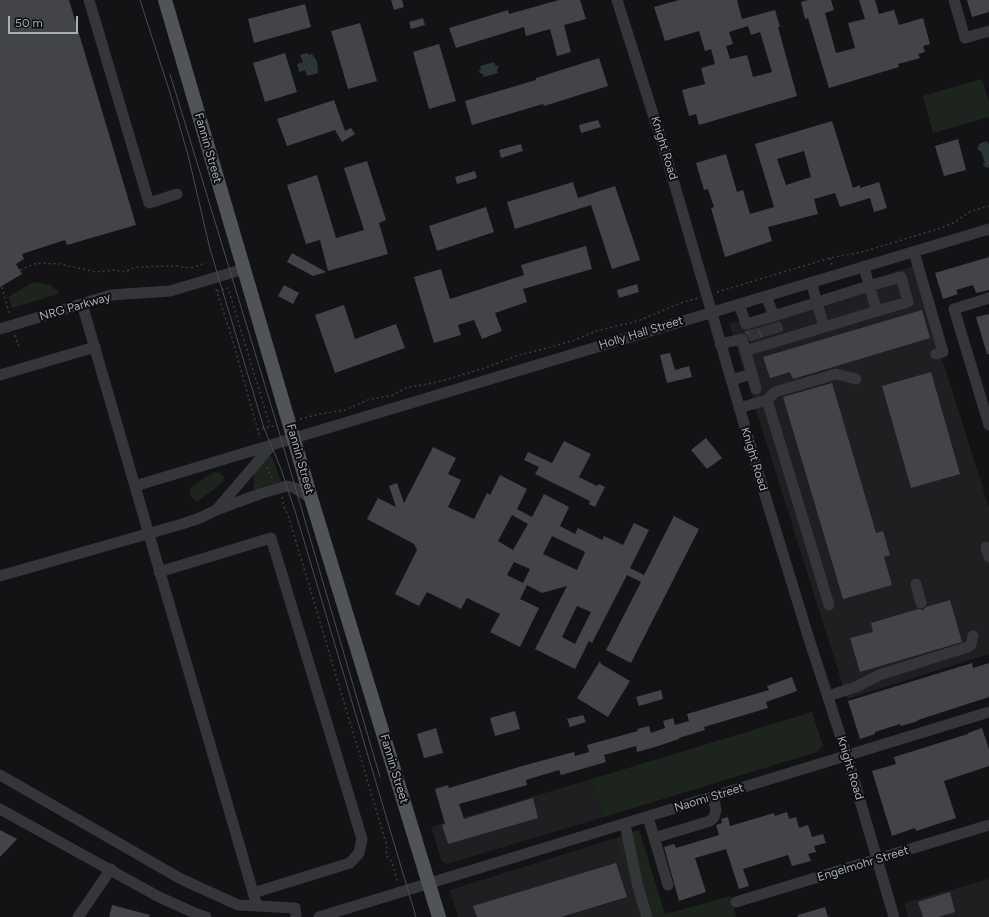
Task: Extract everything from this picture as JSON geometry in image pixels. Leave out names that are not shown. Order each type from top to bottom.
[{"type":"main road","name":"Fannin Street","points":[[165,0],[311,498],[439,917]]},
{"type":"street","points":[[89,0],[149,203],[177,194]]},
{"type":"street","name":"Knight Road","points":[[617,0],[665,152],[739,408],[809,639],[847,756],[894,917]]},
{"type":"street","points":[[954,0],[965,38],[989,31]]},
{"type":"street","name":"Holly Hall Street","points":[[135,486],[989,229]]},
{"type":"street","points":[[914,252],[943,352],[936,354]]},
{"type":"street","points":[[864,266],[877,311]]},
{"type":"street","name":"NRG Parkway","points":[[0,329],[111,295],[170,291],[244,269]]},
{"type":"street","points":[[753,332],[771,328],[817,303],[901,277],[908,302],[824,327],[771,328],[753,332],[743,331],[742,339],[756,389]]},
{"type":"street","points":[[811,282],[824,327]]},
{"type":"street","points":[[766,296],[771,328]]},
{"type":"street","points":[[989,298],[954,309],[989,425]]},
{"type":"street","points":[[82,304],[257,906]]},
{"type":"street","points":[[739,304],[753,332],[745,351]]},
{"type":"street","points":[[720,344],[742,339]]},
{"type":"street","points":[[0,375],[95,347]]},
{"type":"street","points":[[731,380],[752,374]]},
{"type":"street","points":[[739,408],[767,400],[776,392],[836,374],[856,379]]},
{"type":"street","points":[[767,400],[829,605]]},
{"type":"street","points":[[216,510],[271,446]]},
{"type":"street","points":[[0,576],[200,518],[216,510],[262,493],[287,486],[295,488],[311,498]]},
{"type":"street","points":[[159,572],[271,538],[362,839],[362,846],[355,858],[344,866],[253,893]]},
{"type":"street","points":[[916,584],[921,603]]},
{"type":"street","points":[[828,696],[856,687],[879,675],[968,647],[971,644],[973,636]]},
{"type":"street","name":"Naomi Street","points":[[319,917],[989,712]]},
{"type":"street","points":[[0,775],[181,879],[238,905],[295,908],[296,917]]},
{"type":"street","points":[[654,838],[710,821],[714,817],[716,810],[714,797]]},
{"type":"street","points":[[0,809],[111,869],[159,897],[206,917]]},
{"type":"street","points":[[648,817],[668,885]]},
{"type":"street","points":[[625,824],[638,887],[647,917]]},
{"type":"street","name":"Engelmohr Street","points":[[736,902],[989,825]]},
{"type":"street","points":[[78,917],[111,869]]},
{"type":"path","points":[[308,417],[345,410],[370,399],[391,396],[406,388],[438,382],[485,368],[519,355],[536,352],[575,340],[596,330],[638,321],[681,303],[830,258],[862,252],[941,228],[955,222],[971,211],[989,206]]},
{"type":"path","points":[[830,258],[832,266]]},
{"type":"path","points":[[20,270],[37,263],[60,264],[96,272],[115,270],[125,272],[136,267],[176,266],[191,268],[206,263]]},
{"type":"path","points":[[260,439],[217,290],[228,288],[270,426]]},
{"type":"path","points":[[267,464],[271,478],[277,480]]},
{"type":"path","points":[[282,493],[284,507],[288,515],[387,846],[386,855],[392,862],[401,892]]},
{"type":"shaded area","points":[[308,53],[309,55],[312,54],[317,61],[318,73],[307,76],[305,70],[299,72],[297,64],[303,62],[300,55]]},
{"type":"shaded area","points":[[494,62],[495,65],[499,66],[497,70],[498,73],[483,77],[483,74],[479,71],[481,69],[480,66]]},
{"type":"shaded area","points":[[982,79],[989,102],[989,117],[933,133],[923,96]]},
{"type":"shaded area","points":[[987,141],[988,144],[989,143],[989,167],[986,168],[983,164],[985,163],[981,151],[979,151],[977,147],[979,144]]},
{"type":"shaded area","points":[[913,266],[989,508],[989,654],[847,699],[729,324]]},
{"type":"shaded area","points":[[35,282],[51,285],[59,292],[58,294],[12,308],[9,298],[10,296]]},
{"type":"shaded area","points":[[267,457],[272,457],[281,482],[263,486],[255,490],[253,489],[254,475]]},
{"type":"shaded area","points":[[214,472],[220,473],[224,477],[222,483],[197,502],[191,497],[189,491],[192,486]]},
{"type":"shaded area","points":[[812,712],[823,746],[817,752],[604,817],[592,779]]},
{"type":"shaded area","points":[[592,779],[604,817],[447,864],[442,862],[431,827]]},
{"type":"shaded area","points":[[639,830],[665,914],[731,896],[736,917],[639,917],[616,838]]},
{"type":"shaded area","points":[[616,838],[639,917],[458,917],[450,890]]},
{"type":"shaded area","points":[[989,879],[989,917],[908,917],[904,903]]},
{"type":"building","points":[[0,0],[69,0],[136,225],[67,245],[65,240],[22,254],[24,259],[16,264],[22,274],[0,287]]},
{"type":"building","points":[[391,0],[402,0],[404,7],[394,10]]},
{"type":"building","points":[[559,0],[580,0],[586,19],[564,25],[571,52],[557,56],[550,29],[526,36],[524,27],[456,48],[449,28],[508,10],[509,14]]},
{"type":"building","points":[[679,0],[737,0],[742,19],[775,10],[780,27],[778,27],[797,96],[699,125],[696,114],[689,116],[682,90],[705,84],[701,68],[715,64],[711,49],[705,51],[699,31],[665,41],[654,7]],"holes":[[[748,26],[751,35],[760,32],[772,72],[753,77],[747,55],[730,59],[726,46],[733,44],[729,32]]]},
{"type":"building","points":[[808,0],[831,0],[834,10],[825,13],[836,53],[855,48],[848,23],[865,19],[859,0],[875,0],[879,14],[894,10],[899,25],[923,18],[930,44],[923,46],[925,52],[918,54],[920,58],[898,64],[899,67],[829,88],[808,18],[805,19],[801,2]]},
{"type":"building","points":[[967,0],[989,0],[989,12],[972,17]]},
{"type":"building","points":[[305,4],[311,27],[254,43],[248,19]]},
{"type":"building","points":[[423,18],[425,25],[411,29],[409,22]]},
{"type":"building","points":[[360,23],[377,81],[348,89],[331,31]]},
{"type":"building","points":[[439,44],[456,101],[429,109],[413,52]]},
{"type":"building","points":[[285,53],[297,92],[265,102],[253,63]]},
{"type":"building","points":[[599,58],[608,86],[544,106],[543,104],[472,125],[465,101],[536,80],[536,78]]},
{"type":"building","points":[[334,100],[345,131],[351,128],[355,134],[342,142],[335,130],[287,146],[277,119]]},
{"type":"building","points":[[598,120],[601,127],[581,133],[579,125]]},
{"type":"building","points":[[832,121],[853,188],[860,185],[860,188],[879,182],[887,208],[874,212],[870,198],[840,207],[835,193],[814,199],[818,214],[768,227],[772,241],[725,257],[711,208],[714,207],[708,189],[704,190],[696,163],[726,154],[737,192],[743,190],[750,214],[774,207],[755,144]],"holes":[[[804,151],[811,177],[786,185],[777,159]]]},
{"type":"building","points":[[958,139],[966,170],[944,176],[935,146]]},
{"type":"building","points":[[521,144],[523,151],[501,158],[499,150]]},
{"type":"building","points":[[367,161],[386,220],[379,223],[388,254],[328,271],[320,240],[306,244],[287,185],[317,175],[336,238],[364,230],[344,168]]},
{"type":"building","points":[[475,171],[477,178],[457,184],[455,177]]},
{"type":"building","points":[[573,182],[578,198],[615,186],[640,260],[612,269],[591,205],[515,229],[507,202]]},
{"type":"building","points":[[486,207],[494,232],[437,251],[429,226]]},
{"type":"building","points":[[586,246],[592,269],[523,289],[527,302],[495,313],[502,331],[482,339],[474,320],[458,325],[461,335],[434,343],[414,277],[441,269],[450,299],[524,275],[521,265]]},
{"type":"building","points":[[292,253],[326,272],[313,276],[287,262]]},
{"type":"building","points":[[989,257],[989,290],[976,293],[973,285],[956,290],[958,294],[943,299],[935,273]]},
{"type":"building","points":[[637,284],[639,292],[619,298],[617,290]]},
{"type":"building","points":[[284,285],[299,293],[293,304],[278,296]]},
{"type":"building","points":[[344,305],[355,339],[396,324],[405,348],[335,373],[315,315]]},
{"type":"building","points":[[922,310],[930,338],[793,379],[790,372],[770,378],[763,357]]},
{"type":"building","points":[[989,314],[989,354],[987,354],[976,317]]},
{"type":"building","points":[[780,322],[783,331],[750,341],[747,334],[744,332]]},
{"type":"building","points":[[670,353],[675,370],[689,366],[692,377],[667,383],[660,355]]},
{"type":"building","points":[[931,372],[960,474],[911,488],[882,386]]},
{"type":"building","points":[[832,383],[876,533],[883,531],[890,555],[884,557],[892,585],[843,599],[783,397]]},
{"type":"building","points":[[706,438],[722,458],[707,469],[691,450]]},
{"type":"building","points":[[564,441],[591,454],[579,477],[597,486],[599,484],[605,487],[595,507],[589,504],[590,501],[535,474],[539,467],[524,460],[528,452],[552,463]]},
{"type":"building","points":[[433,447],[456,458],[448,474],[461,480],[448,507],[474,519],[487,493],[490,495],[500,475],[527,489],[517,509],[532,517],[544,494],[569,507],[560,526],[575,534],[578,528],[602,540],[604,536],[623,545],[634,523],[649,530],[630,568],[644,575],[674,516],[699,529],[631,663],[606,650],[641,582],[627,575],[592,643],[589,641],[575,669],[535,649],[567,586],[542,593],[527,585],[520,599],[539,608],[520,647],[490,632],[500,614],[467,598],[461,609],[427,592],[419,606],[395,594],[417,550],[414,544],[367,519],[378,498],[396,507],[389,486],[397,483],[404,503]],"holes":[[[512,515],[528,524],[513,550],[498,541]],[[552,536],[585,552],[577,570],[543,554]],[[514,562],[530,569],[523,583],[507,575]],[[577,606],[591,612],[575,644],[562,637]]]},
{"type":"building","points":[[950,600],[962,642],[860,672],[850,638],[873,632],[871,623],[918,609],[923,610],[926,607]]},
{"type":"building","points":[[600,661],[601,664],[630,681],[608,717],[577,698]]},
{"type":"building","points":[[972,663],[973,668],[989,663],[989,697],[918,721],[901,726],[900,724],[875,732],[875,734],[860,739],[848,701]]},
{"type":"building","points":[[792,677],[797,691],[766,702],[768,708],[704,727],[705,730],[655,747],[637,752],[636,746],[604,755],[606,762],[561,775],[559,770],[526,780],[527,785],[459,804],[464,819],[533,798],[538,818],[448,844],[442,825],[445,824],[435,789],[448,785],[449,788],[574,752],[575,756],[589,752],[587,745],[638,731],[637,729],[649,726],[651,733],[665,728],[663,721],[673,718],[675,725],[689,721],[687,714],[769,690],[767,686]]},
{"type":"building","points":[[661,690],[663,699],[639,706],[636,697]]},
{"type":"building","points":[[515,711],[520,729],[495,736],[490,718]]},
{"type":"building","points":[[583,715],[586,722],[570,727],[567,719]]},
{"type":"building","points":[[436,728],[443,753],[424,758],[417,734]]},
{"type":"building","points":[[982,728],[989,749],[989,766],[944,781],[956,818],[916,831],[915,828],[892,836],[872,771],[896,764],[894,757],[968,734]]},
{"type":"building","points":[[787,812],[789,819],[796,817],[799,828],[808,825],[812,837],[823,834],[826,843],[814,846],[816,852],[808,854],[811,861],[792,866],[788,855],[743,869],[749,886],[739,889],[726,849],[695,858],[706,892],[679,901],[664,847],[674,844],[676,848],[719,835],[716,825],[722,823],[721,819],[728,817],[730,826],[774,813],[775,816]]},
{"type":"building","points":[[0,830],[17,839],[0,857]]},
{"type":"building","points":[[616,863],[627,897],[561,917],[477,917],[473,906]]},
{"type":"building","points":[[950,892],[955,912],[938,917],[923,917],[918,902]]},
{"type":"building","points":[[112,905],[150,915],[149,917],[109,917]]},
{"type":"building","points":[[825,907],[828,917],[798,917],[798,915]]},
{"type":"tunnel","points":[[774,323],[777,333]]},
{"type":"tunnel","points":[[764,326],[767,336]]},
{"type":"tunnel","points":[[753,329],[755,339]]},
{"type":"tram line","points":[[140,0],[171,96],[188,155],[210,249],[222,289],[264,428],[281,469],[296,514],[416,917]]},
{"type":"tram line","points":[[170,74],[277,425],[380,777]]}]
